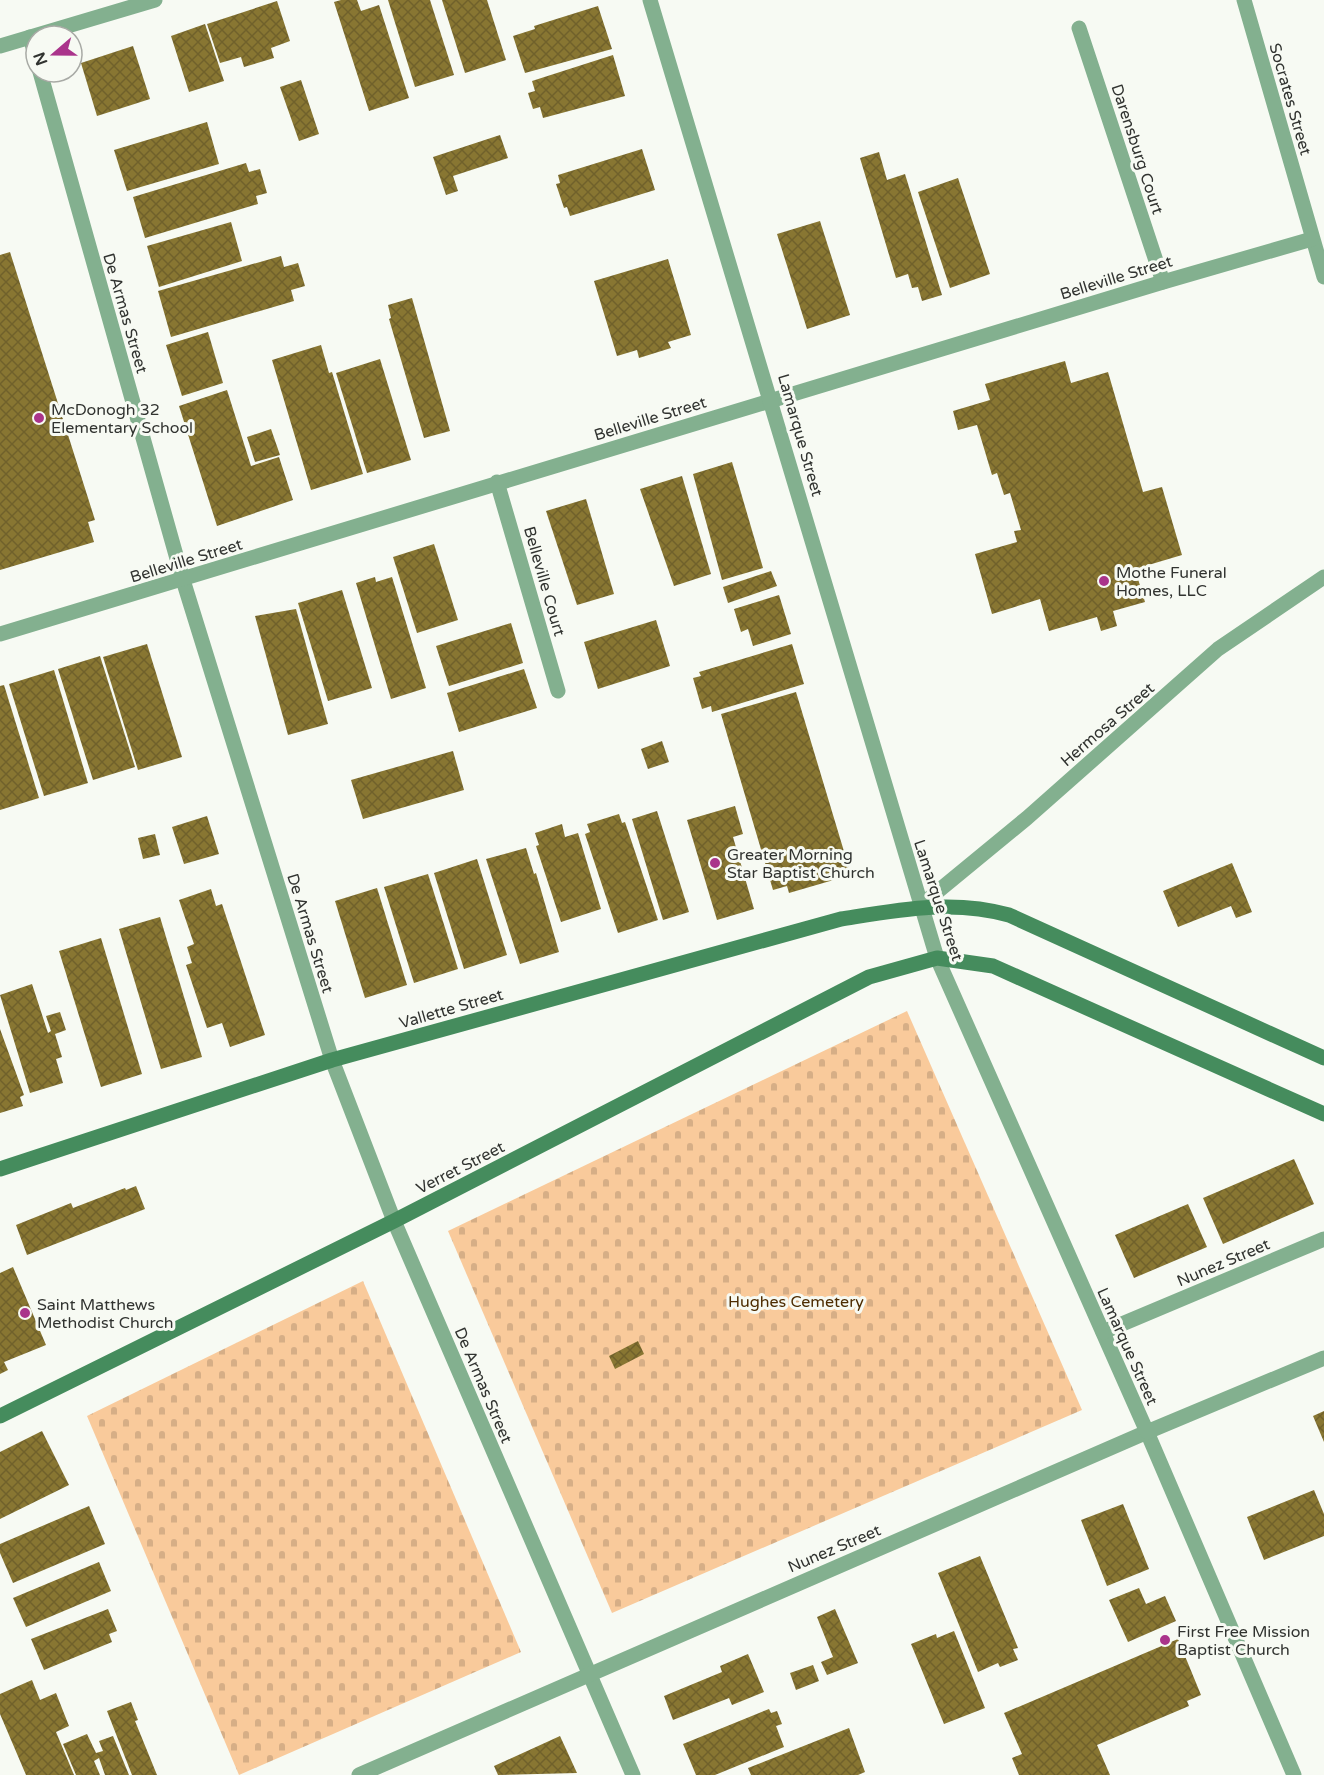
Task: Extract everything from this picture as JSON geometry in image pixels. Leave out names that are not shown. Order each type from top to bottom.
[{"type":"main road","name":"Vallette Street","points":[[0,1170],[332,1060],[841,919],[920,906],[981,907],[1009,915],[1324,1058]]},
{"type":"main road","points":[[938,958],[993,966],[1324,1114]]},
{"type":"main road","name":"Verret Street","points":[[0,1416],[394,1221],[869,977],[938,958]]},
{"type":"street","points":[[74,24],[155,0]]},
{"type":"street","name":"Lamarque Street","points":[[650,0],[772,400],[920,906],[938,958],[1147,1432],[1294,1775]]},
{"type":"street","name":"Socrates Street","points":[[1244,0],[1324,277]]},
{"type":"street","name":"Darensburg Court","points":[[1079,28],[1163,282]]},
{"type":"street","points":[[0,46],[24,39]]},
{"type":"street","name":"De Armas Street","points":[[43,84],[183,580],[332,1060],[394,1221],[633,1775]]},
{"type":"street","name":"Belleville Street","points":[[0,634],[183,580],[497,482],[1312,239]]},
{"type":"street","name":"Belleville Court","points":[[497,482],[558,691]]},
{"type":"street","name":"Hermosa Street","points":[[920,906],[1027,818],[1218,649],[1324,577]]},
{"type":"street","name":"Nunez Street","points":[[1103,1332],[1324,1239]]},
{"type":"street","name":"Nunez Street","points":[[359,1775],[1147,1432],[1324,1358]]},
{"type":"green space","name":"Hughes Cemetery","points":[[907,1011],[1082,1410],[612,1613],[448,1231]]},
{"type":"green space","points":[[363,1281],[521,1652],[239,1775],[87,1416]]},
{"type":"building","points":[[357,0],[361,11],[379,5],[409,98],[369,111],[334,2]]},
{"type":"building","points":[[388,0],[430,0],[454,75],[415,87]]},
{"type":"building","points":[[442,0],[487,0],[506,60],[465,73]]},
{"type":"building","points":[[277,1],[290,41],[271,48],[274,58],[244,67],[241,57],[220,63],[207,24]]},
{"type":"building","points":[[598,6],[612,49],[525,73],[513,36],[535,29],[534,26]]},
{"type":"building","points":[[205,24],[224,81],[189,92],[171,36]]},
{"type":"building","points":[[133,46],[150,99],[97,116],[84,73],[84,62]]},
{"type":"building","points":[[613,55],[625,96],[543,118],[540,107],[533,109],[528,93],[535,91],[532,81]]},
{"type":"building","points":[[301,80],[319,134],[299,141],[280,87]]},
{"type":"building","points":[[207,122],[219,164],[127,191],[114,150]]},
{"type":"building","points":[[500,135],[508,158],[453,176],[458,191],[446,195],[433,157]]},
{"type":"building","points":[[642,149],[655,190],[570,216],[567,207],[564,208],[556,184],[560,183],[558,175]]},
{"type":"building","points":[[879,152],[887,180],[905,174],[942,295],[922,301],[918,287],[912,288],[908,274],[896,278],[860,158]]},
{"type":"building","points":[[246,163],[249,172],[260,169],[267,193],[256,196],[258,204],[145,238],[133,197]]},
{"type":"building","points":[[958,178],[990,274],[950,288],[918,192]]},
{"type":"building","points":[[820,221],[850,315],[807,329],[777,234]]},
{"type":"building","points":[[231,222],[242,261],[159,287],[147,246]]},
{"type":"building","points":[[10,252],[95,520],[88,522],[94,542],[0,570],[0,255]]},
{"type":"building","points":[[281,256],[284,267],[298,263],[305,286],[291,290],[294,301],[171,337],[158,291]]},
{"type":"building","points":[[668,259],[691,335],[668,342],[671,348],[639,358],[637,350],[617,356],[594,281]]},
{"type":"building","points":[[412,298],[450,431],[424,438],[389,319],[391,318],[388,305]]},
{"type":"building","points":[[208,332],[223,383],[182,396],[166,345]]},
{"type":"building","points":[[321,345],[329,373],[332,372],[363,474],[311,490],[272,360]]},
{"type":"building","points":[[380,359],[411,460],[367,473],[336,373]]},
{"type":"building","points":[[1065,361],[1071,383],[1108,372],[1143,492],[1162,487],[1182,555],[1135,569],[1145,602],[1113,611],[1117,626],[1101,631],[1097,617],[1049,631],[1040,599],[992,614],[975,554],[1017,542],[1014,531],[1021,530],[1010,493],[1004,495],[997,473],[992,475],[977,425],[958,430],[953,411],[990,400],[985,384]]},
{"type":"building","points":[[227,390],[251,466],[279,457],[293,500],[217,526],[179,406]]},
{"type":"building","points":[[271,429],[280,455],[255,462],[247,437]]},
{"type":"building","points":[[732,462],[763,568],[722,580],[693,474]]},
{"type":"building","points":[[682,476],[711,574],[674,586],[640,489]]},
{"type":"building","points":[[586,499],[614,594],[577,605],[546,511]]},
{"type":"building","points":[[434,544],[458,620],[417,633],[393,557]]},
{"type":"building","points":[[771,571],[777,586],[728,603],[723,587]]},
{"type":"building","points":[[375,577],[376,582],[392,577],[426,688],[391,699],[356,583]]},
{"type":"building","points":[[342,590],[372,688],[328,701],[298,603]]},
{"type":"building","points":[[779,595],[791,634],[753,646],[748,629],[741,632],[734,609]]},
{"type":"building","points":[[296,609],[328,724],[288,735],[255,616]]},
{"type":"building","points":[[656,620],[670,666],[598,689],[584,642]]},
{"type":"building","points":[[511,623],[523,663],[449,686],[436,646]]},
{"type":"building","points":[[147,644],[182,757],[138,770],[103,657]]},
{"type":"building","points":[[792,644],[804,684],[712,712],[711,706],[702,709],[693,678],[701,676],[699,672]]},
{"type":"building","points":[[100,656],[135,767],[93,780],[58,669]]},
{"type":"building","points":[[524,669],[537,708],[459,732],[447,693]]},
{"type":"building","points":[[54,670],[88,783],[44,796],[9,684]]},
{"type":"building","points":[[4,685],[39,798],[0,810],[0,686]]},
{"type":"building","points":[[796,692],[849,868],[835,872],[837,879],[789,893],[787,886],[773,890],[721,714]]},
{"type":"building","points":[[662,741],[669,762],[648,769],[641,749]]},
{"type":"building","points":[[453,751],[464,790],[363,819],[351,780]]},
{"type":"building","points":[[735,806],[743,834],[733,837],[754,909],[717,920],[687,820]]},
{"type":"building","points":[[657,811],[689,912],[663,920],[632,819]]},
{"type":"building","points":[[619,814],[622,823],[625,822],[658,920],[618,933],[585,834],[590,832],[587,824]]},
{"type":"building","points":[[207,816],[219,854],[184,864],[172,827]]},
{"type":"building","points":[[562,824],[565,837],[578,833],[601,909],[561,922],[536,846],[539,845],[535,833]]},
{"type":"building","points":[[155,834],[160,855],[143,859],[138,838]]},
{"type":"building","points":[[526,848],[534,874],[536,873],[559,952],[520,964],[486,859]]},
{"type":"building","points":[[477,859],[507,955],[464,969],[434,873]]},
{"type":"building","points":[[1232,863],[1252,912],[1236,918],[1231,906],[1178,927],[1163,891]]},
{"type":"building","points":[[428,874],[458,969],[414,983],[384,887]]},
{"type":"building","points":[[377,888],[407,985],[365,998],[335,901]]},
{"type":"building","points":[[211,889],[216,906],[222,904],[265,1035],[230,1047],[222,1023],[207,1028],[186,965],[192,963],[187,947],[194,944],[179,900]]},
{"type":"building","points":[[160,917],[202,1057],[161,1069],[119,929]]},
{"type":"building","points":[[101,938],[142,1074],[101,1087],[59,951]]},
{"type":"building","points":[[32,984],[48,1033],[51,1031],[46,1016],[60,1012],[66,1030],[55,1034],[62,1057],[56,1059],[63,1083],[30,1093],[0,995]]},
{"type":"building","points":[[0,1029],[24,1095],[20,1097],[23,1106],[0,1113]]},
{"type":"building","points":[[1294,1159],[1314,1204],[1223,1244],[1203,1198]]},
{"type":"building","points":[[136,1186],[145,1209],[27,1255],[16,1225],[71,1203],[73,1208]]},
{"type":"building","points":[[1188,1204],[1207,1247],[1134,1278],[1115,1235]]},
{"type":"building","points":[[13,1267],[46,1345],[4,1362],[8,1370],[0,1374],[0,1273]]},
{"type":"building","points":[[638,1341],[644,1354],[615,1369],[609,1356]]},
{"type":"building","points":[[1324,1411],[1324,1442],[1313,1416]]},
{"type":"building","points":[[42,1431],[69,1485],[0,1519],[0,1452]]},
{"type":"building","points":[[1314,1490],[1324,1514],[1324,1536],[1264,1560],[1247,1517]]},
{"type":"building","points":[[1123,1504],[1149,1569],[1107,1586],[1081,1520]]},
{"type":"building","points":[[89,1506],[105,1544],[13,1583],[0,1553],[0,1544]]},
{"type":"building","points":[[980,1556],[1018,1648],[1013,1649],[1018,1660],[1000,1667],[998,1663],[978,1672],[938,1573]]},
{"type":"building","points":[[99,1562],[111,1591],[26,1627],[13,1598]]},
{"type":"building","points":[[1139,1588],[1146,1604],[1165,1596],[1176,1621],[1128,1642],[1109,1600]]},
{"type":"building","points":[[108,1609],[117,1631],[109,1634],[112,1642],[44,1670],[31,1639]]},
{"type":"building","points":[[835,1609],[858,1663],[827,1675],[821,1662],[833,1657],[817,1617]]},
{"type":"building","points":[[954,1631],[985,1708],[944,1724],[911,1644],[936,1634],[937,1638]]},
{"type":"building","points":[[1178,1639],[1201,1695],[1187,1701],[1189,1706],[1097,1745],[1110,1775],[1019,1775],[1012,1758],[1022,1754],[1004,1713]]},
{"type":"building","points":[[748,1654],[764,1692],[732,1705],[729,1698],[673,1720],[664,1696],[722,1672],[720,1666]]},
{"type":"building","points":[[813,1665],[819,1681],[796,1690],[790,1673]]},
{"type":"building","points":[[32,1680],[40,1700],[56,1693],[69,1726],[56,1732],[74,1775],[26,1775],[0,1714],[0,1694]]},
{"type":"building","points":[[131,1702],[138,1720],[135,1721],[157,1775],[132,1775],[107,1711]]},
{"type":"building","points":[[769,1709],[771,1713],[777,1711],[782,1724],[776,1726],[784,1747],[715,1775],[696,1775],[683,1744]]},
{"type":"building","points":[[849,1728],[865,1772],[858,1775],[751,1775],[748,1768]]},
{"type":"building","points":[[87,1734],[96,1753],[103,1751],[99,1741],[113,1736],[129,1775],[105,1775],[99,1758],[94,1761],[100,1775],[76,1775],[63,1744]]},
{"type":"building","points":[[560,1736],[577,1773],[498,1775],[494,1766]]},
{"type":"place","name":"McDonogh 32 Elementary School","points":[[39,418]]},
{"type":"place","name":"Mothe Funeral Homes, LLC","points":[[1104,581]]},
{"type":"place","name":"Greater Morning Star Baptist Church","points":[[715,863]]},
{"type":"place","name":"Saint Matthews Methodist Church","points":[[25,1313]]},
{"type":"place","name":"First Free Mission Baptist Church","points":[[1165,1640]]}]
